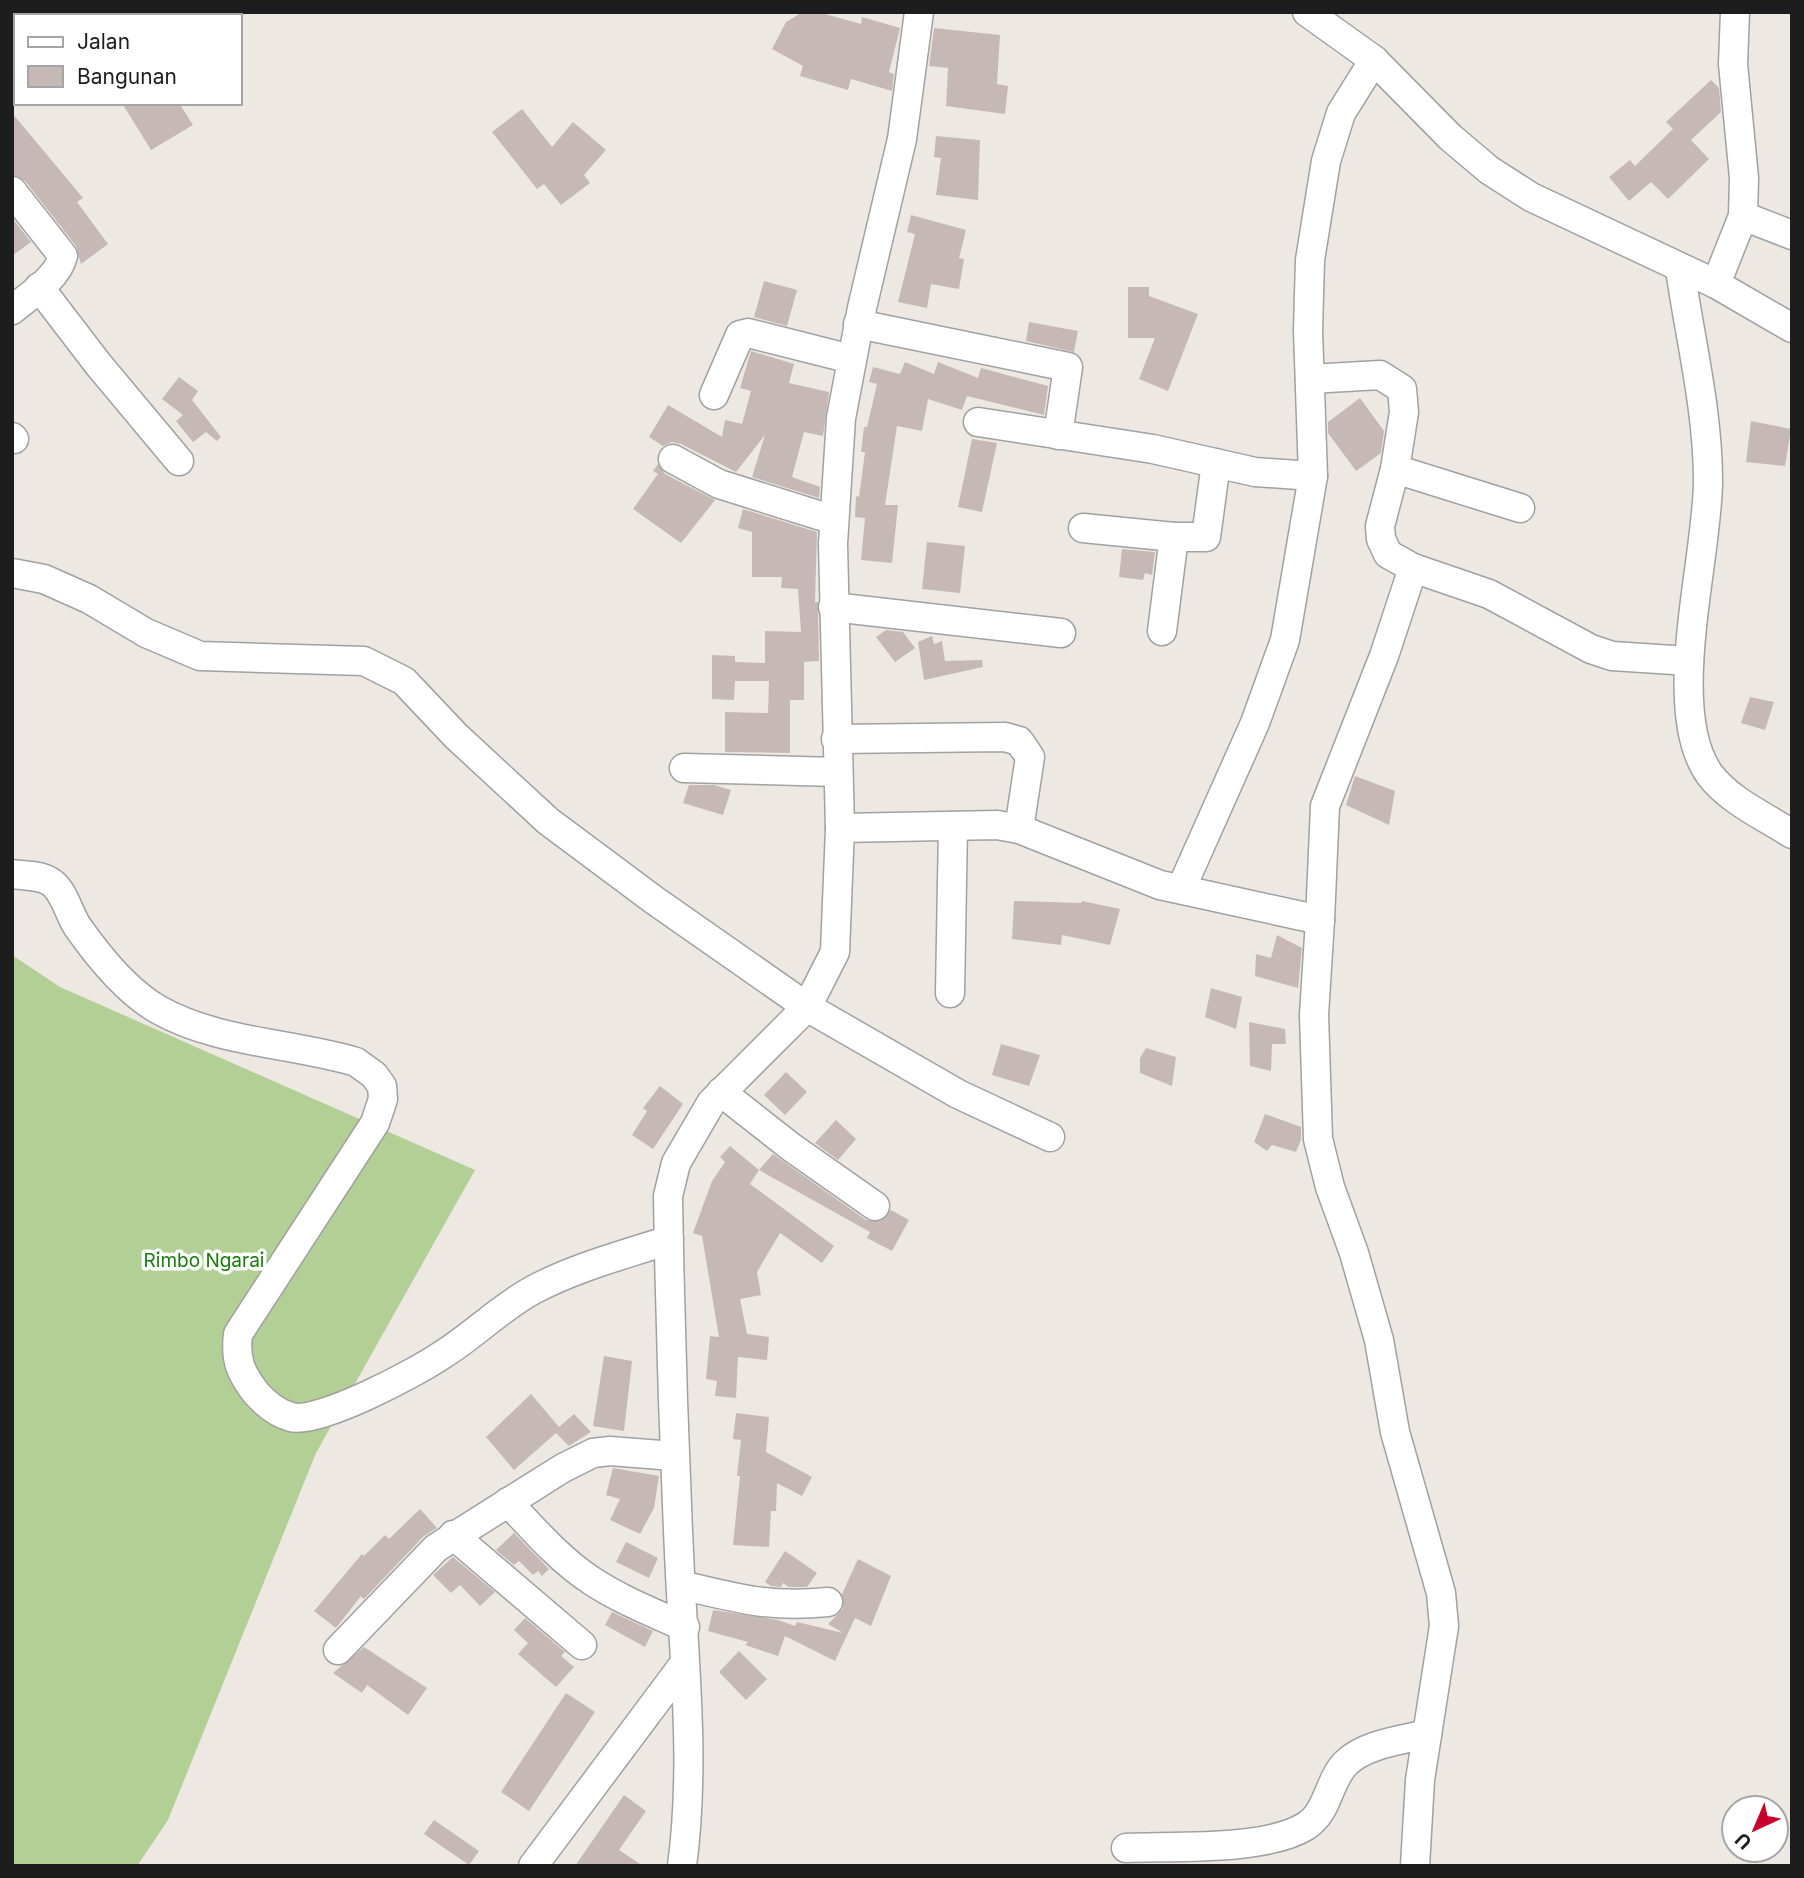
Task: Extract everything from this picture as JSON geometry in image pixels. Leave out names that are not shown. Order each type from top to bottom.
[{"type":"street","points":[[682,1866],[687,1826],[685,1627],[674,1456],[668,1196],[676,1163],[694,1129],[721,1092],[807,1007],[835,952],[840,828],[833,607],[834,520],[841,418],[850,359],[902,139],[919,12]]},
{"type":"street","points":[[1307,12],[1374,60],[1450,137],[1489,170],[1531,197],[1716,284],[1792,328]]},
{"type":"street","points":[[1716,284],[1743,216],[1744,178],[1733,64],[1735,12]]},
{"type":"street","points":[[1181,889],[1272,680],[1284,640],[1313,476],[1310,260],[1326,160],[1342,113],[1374,60]]},
{"type":"street","points":[[12,191],[63,256],[60,267],[12,310]]},
{"type":"street","points":[[1743,216],[1792,235]]},
{"type":"street","points":[[1680,269],[1706,438],[1708,481],[1705,534],[1689,661],[1690,715],[1709,773],[1727,793],[1792,834]]},
{"type":"street","points":[[39,287],[98,364],[179,461]]},
{"type":"street","points":[[858,324],[1068,367],[1058,435]]},
{"type":"street","points":[[714,395],[740,335],[748,333],[850,359]]},
{"type":"street","points":[[1310,379],[1380,374],[1402,389],[1404,412],[1395,469],[1380,526],[1381,539],[1388,554],[1413,568],[1489,594],[1601,653],[1689,661]]},
{"type":"street","points":[[978,422],[1153,449],[1255,472],[1313,476]]},
{"type":"street","points":[[673,459],[719,484],[834,520]]},
{"type":"street","points":[[1083,527],[1174,537],[1206,537],[1216,463]]},
{"type":"street","points":[[1395,469],[1520,508]]},
{"type":"street","points":[[1162,631],[1174,537]]},
{"type":"street","points":[[1413,568],[1384,656],[1325,806],[1314,1015],[1318,1139],[1329,1186],[1354,1253],[1375,1328],[1395,1432],[1441,1592],[1444,1626],[1420,1780],[1415,1866]]},
{"type":"street","points":[[12,573],[44,579],[89,599],[146,633],[200,656],[364,661],[404,681],[456,736],[548,821],[654,900],[807,1007],[958,1094],[1050,1137]]},
{"type":"street","points":[[833,607],[1061,633]]},
{"type":"street","points":[[836,739],[1005,737],[1020,740],[1030,757],[1020,829]]},
{"type":"street","points":[[684,768],[837,772]]},
{"type":"street","points":[[840,828],[997,825],[1020,829],[1088,859],[1181,889],[1320,920]]},
{"type":"street","points":[[950,993],[953,826]]},
{"type":"street","points":[[12,874],[41,877],[57,887],[76,925],[99,954],[126,984],[159,1010],[209,1029],[356,1062],[374,1075],[382,1086],[383,1099],[362,1145],[238,1334],[236,1355],[245,1378],[265,1404],[292,1417],[312,1416],[343,1405],[444,1355],[535,1289],[591,1265],[669,1240]]},
{"type":"street","points":[[721,1092],[791,1147],[875,1206]]},
{"type":"street","points":[[338,1650],[422,1561],[453,1535],[508,1502],[593,1453],[625,1450],[674,1456]]},
{"type":"street","points":[[508,1502],[542,1539],[590,1580],[629,1602],[685,1627]]},
{"type":"street","points":[[453,1535],[582,1645]]},
{"type":"street","points":[[681,1585],[787,1607],[828,1602]]},
{"type":"street","points":[[533,1866],[684,1664]]},
{"type":"street","points":[[1126,1849],[1275,1840],[1310,1824],[1322,1811],[1346,1763],[1388,1743],[1427,1734]]},
{"type":"green space","name":"Rimbo Ngarai","points":[[12,955],[60,987],[475,1170],[316,1453],[168,1820],[137,1866],[12,1866]]},
{"type":"building","points":[[803,12],[818,12],[861,24],[862,17],[900,28],[889,72],[894,74],[892,91],[851,79],[848,90],[800,76],[803,66],[772,49],[786,22]]},
{"type":"building","points":[[934,28],[1000,35],[997,84],[1008,86],[1005,114],[946,106],[948,68],[929,66]]},
{"type":"building","points":[[1711,80],[1719,88],[1721,112],[1691,140],[1709,159],[1668,199],[1651,182],[1629,201],[1609,177],[1630,160],[1635,166],[1673,129],[1666,122]]},
{"type":"building","points":[[123,105],[180,105],[193,125],[151,150]]},
{"type":"building","points":[[522,109],[552,147],[573,122],[606,150],[584,175],[590,183],[561,205],[544,184],[537,189],[492,132]]},
{"type":"building","points":[[12,113],[83,198],[77,202],[108,244],[81,264],[76,246],[25,181],[12,175]]},
{"type":"building","points":[[936,136],[980,140],[978,200],[936,195],[941,158],[934,157]]},
{"type":"building","points":[[911,215],[966,230],[959,258],[964,259],[959,289],[931,284],[927,308],[898,302],[915,234],[907,232]]},
{"type":"building","points":[[12,218],[31,242],[12,256]]},
{"type":"building","points":[[764,281],[797,290],[787,326],[754,317]]},
{"type":"building","points":[[1128,287],[1149,287],[1149,296],[1198,314],[1168,391],[1139,379],[1155,338],[1128,338]]},
{"type":"building","points":[[1029,322],[1078,331],[1074,352],[1026,341]]},
{"type":"building","points":[[751,351],[794,364],[789,383],[829,392],[823,436],[804,432],[792,477],[820,487],[819,498],[752,477],[765,435],[736,472],[681,444],[672,442],[663,446],[649,437],[668,405],[722,437],[725,420],[742,424],[751,391],[740,388]]},
{"type":"building","points":[[905,362],[934,374],[938,362],[978,378],[981,368],[1048,386],[1044,415],[967,396],[962,410],[928,399],[922,431],[897,426],[885,505],[898,505],[892,563],[861,560],[865,518],[855,517],[856,496],[859,497],[865,452],[861,452],[864,427],[867,427],[877,384],[869,382],[873,367],[900,374]]},
{"type":"building","points":[[179,377],[198,391],[192,400],[221,437],[217,441],[206,432],[193,442],[176,421],[183,415],[162,399]]},
{"type":"building","points":[[1360,398],[1384,431],[1381,453],[1356,471],[1328,433],[1328,422]]},
{"type":"building","points":[[1751,421],[1791,429],[1785,466],[1746,462]]},
{"type":"building","points":[[972,439],[997,443],[982,512],[958,507]]},
{"type":"building","points":[[658,464],[665,474],[715,500],[681,543],[633,509],[658,474],[653,471]]},
{"type":"building","points":[[743,509],[817,532],[815,602],[818,602],[819,661],[804,662],[804,700],[790,700],[790,753],[725,752],[725,712],[768,713],[769,681],[735,681],[734,700],[712,699],[712,655],[735,656],[735,662],[765,663],[765,631],[801,632],[798,589],[781,588],[782,577],[752,577],[752,532],[738,528]]},
{"type":"building","points":[[927,542],[965,546],[960,593],[922,589]]},
{"type":"building","points":[[1122,549],[1155,552],[1152,575],[1145,573],[1143,580],[1119,577]]},
{"type":"building","points":[[886,630],[903,632],[915,648],[895,662],[876,637]]},
{"type":"building","points":[[932,636],[934,644],[942,641],[945,661],[982,660],[983,667],[924,680],[918,642]]},
{"type":"building","points":[[1750,697],[1774,702],[1765,730],[1741,723]]},
{"type":"building","points":[[1355,776],[1395,791],[1389,825],[1346,805]]},
{"type":"building","points":[[689,785],[714,785],[731,790],[723,815],[683,803]]},
{"type":"building","points":[[1014,901],[1082,901],[1120,909],[1110,945],[1062,935],[1061,945],[1012,939]]},
{"type":"building","points":[[1277,935],[1302,948],[1298,988],[1255,976],[1256,954],[1271,958]]},
{"type":"building","points":[[1211,988],[1242,997],[1236,1029],[1205,1017]]},
{"type":"building","points":[[1249,1022],[1285,1029],[1286,1044],[1272,1044],[1271,1071],[1250,1066]]},
{"type":"building","points":[[1001,1044],[1040,1055],[1029,1086],[992,1075]]},
{"type":"building","points":[[1146,1048],[1176,1057],[1172,1086],[1140,1073],[1140,1058]]},
{"type":"building","points":[[786,1072],[807,1092],[785,1115],[764,1095]]},
{"type":"building","points":[[660,1086],[683,1104],[653,1149],[632,1135],[647,1111],[643,1108]]},
{"type":"building","points":[[1265,1114],[1301,1127],[1301,1140],[1296,1152],[1272,1145],[1267,1151],[1254,1142]]},
{"type":"building","points":[[836,1120],[856,1139],[838,1160],[815,1143]]},
{"type":"building","points":[[730,1146],[759,1170],[750,1184],[834,1246],[822,1263],[780,1233],[757,1272],[761,1295],[740,1299],[747,1334],[769,1337],[767,1360],[738,1357],[736,1398],[715,1396],[717,1381],[706,1379],[710,1336],[719,1337],[702,1236],[693,1233],[712,1181],[725,1162],[720,1157]]},
{"type":"building","points":[[773,1154],[866,1220],[881,1221],[891,1210],[909,1220],[892,1251],[867,1238],[870,1232],[759,1170]]},
{"type":"building","points":[[604,1356],[632,1361],[624,1431],[593,1426]]},
{"type":"building","points":[[531,1394],[559,1427],[574,1414],[591,1432],[569,1446],[556,1433],[514,1470],[486,1437]]},
{"type":"building","points":[[736,1413],[769,1417],[766,1452],[812,1477],[802,1496],[777,1483],[776,1511],[771,1511],[769,1547],[733,1545],[741,1440],[733,1439]]},
{"type":"building","points":[[613,1468],[659,1476],[654,1508],[640,1534],[610,1520],[620,1499],[606,1495]]},
{"type":"building","points":[[420,1509],[437,1528],[424,1536],[364,1599],[361,1596],[336,1628],[314,1611],[362,1554],[364,1556],[385,1535],[389,1539]]},
{"type":"building","points":[[514,1533],[549,1569],[542,1576],[538,1571],[533,1575],[519,1561],[514,1565],[496,1550]]},
{"type":"building","points":[[626,1542],[658,1558],[649,1578],[616,1562]]},
{"type":"building","points":[[785,1551],[817,1573],[807,1587],[789,1587],[783,1583],[781,1587],[771,1586],[765,1582]]},
{"type":"building","points":[[453,1557],[495,1592],[480,1606],[460,1585],[451,1593],[433,1575]]},
{"type":"building","points":[[858,1559],[891,1576],[871,1626],[855,1618],[835,1661],[785,1636],[778,1656],[745,1645],[748,1642],[708,1631],[713,1610],[778,1620],[795,1626],[797,1622],[843,1633],[828,1624],[843,1609],[842,1594]]},
{"type":"building","points":[[612,1612],[653,1631],[645,1647],[605,1625]]},
{"type":"building","points":[[525,1618],[565,1652],[561,1656],[574,1667],[556,1687],[518,1654],[528,1643],[514,1630]]},
{"type":"building","points":[[364,1647],[427,1688],[408,1715],[367,1685],[362,1693],[333,1673]]},
{"type":"building","points":[[739,1651],[767,1679],[746,1700],[719,1672]]},
{"type":"building","points":[[566,1693],[595,1712],[529,1811],[501,1792]]},
{"type":"building","points":[[624,1795],[646,1811],[619,1850],[643,1866],[575,1866]]},
{"type":"building","points":[[434,1820],[479,1851],[469,1865],[424,1834]]}]
